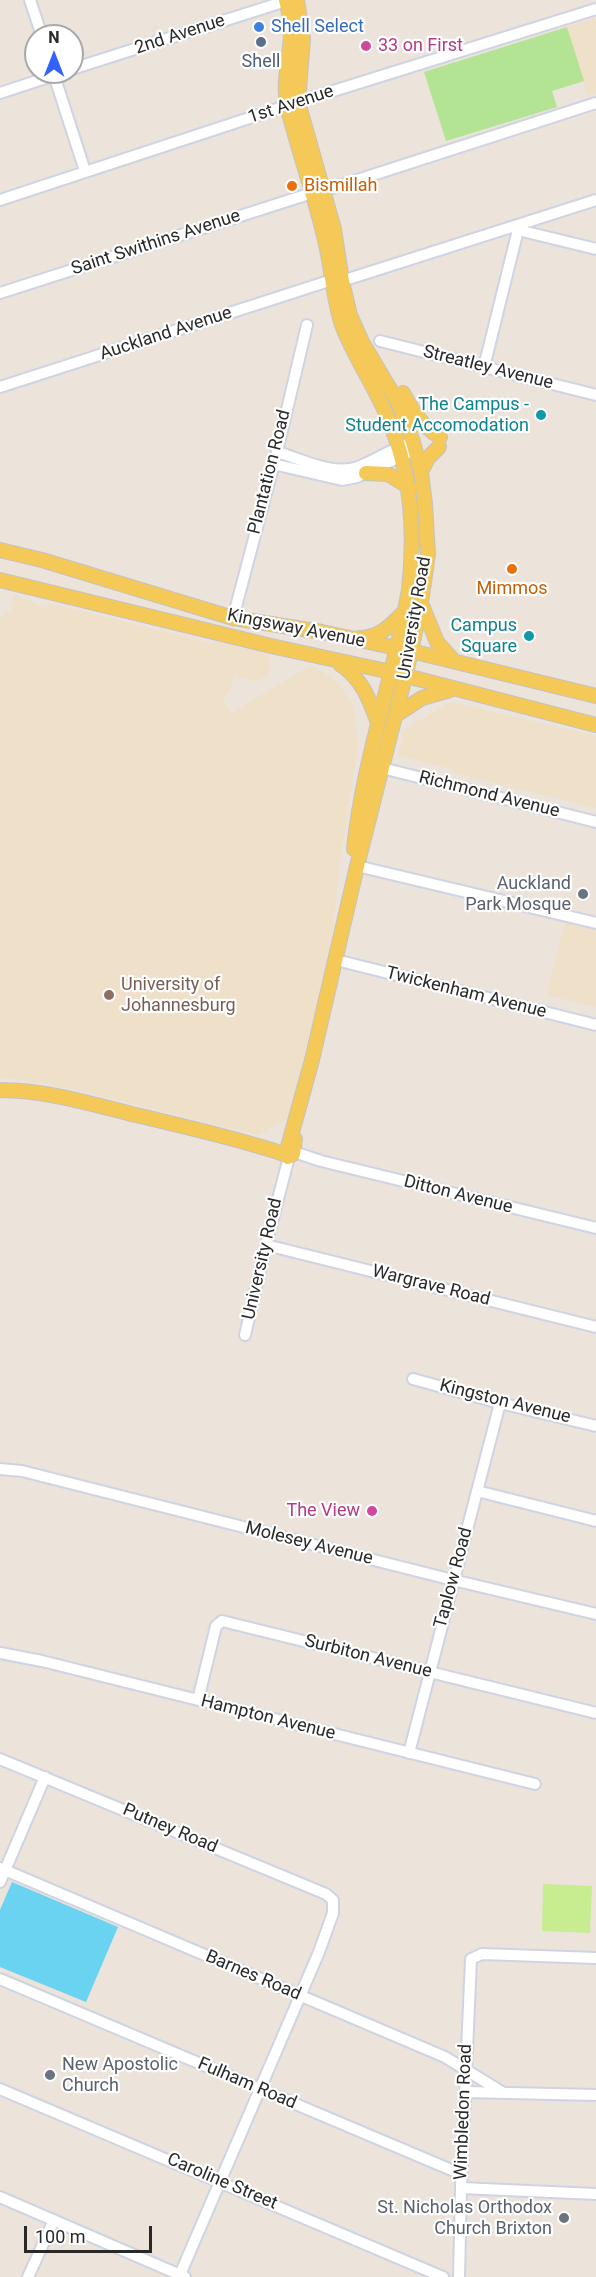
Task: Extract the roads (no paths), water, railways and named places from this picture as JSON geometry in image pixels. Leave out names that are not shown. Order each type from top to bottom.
[{"type":"main road","points":[[287,0],[291,27],[286,79],[293,104]]},
{"type":"main road","points":[[293,104],[303,39],[297,0]]},
{"type":"main road","name":"University Road","points":[[289,1153],[411,651],[422,603],[428,554],[427,519],[421,472],[349,342],[339,313],[338,246],[317,192],[293,104]]},
{"type":"main road","name":"University Road","points":[[337,280],[355,328],[407,421],[412,542],[411,574],[406,610],[358,813],[350,898]]},
{"type":"main road","points":[[383,377],[397,385],[416,417],[440,442],[421,472]]},
{"type":"main road","points":[[366,473],[388,474],[409,487]]},
{"type":"main road","name":"Kingsway Avenue","points":[[0,550],[42,560],[233,618],[351,638],[596,696]]},
{"type":"main road","name":"Kingsway Avenue","points":[[0,580],[391,672],[596,725]]},
{"type":"main road","points":[[422,603],[437,642],[454,661]]},
{"type":"main road","points":[[351,638],[374,636],[386,629],[406,610]]},
{"type":"main road","points":[[334,660],[351,671],[363,685],[378,723]]},
{"type":"main road","points":[[396,715],[422,698],[452,689]]},
{"type":"main road","name":"Ditton Avenue","points":[[0,1090],[33,1092],[68,1099],[289,1153]]},
{"type":"street","points":[[30,0],[38,24]]},
{"type":"street","name":"2nd Avenue","points":[[84,65],[287,0]]},
{"type":"street","name":"1st Avenue","points":[[0,200],[596,7]]},
{"type":"street","points":[[0,93],[26,84]]},
{"type":"street","points":[[60,84],[85,171]]},
{"type":"street","name":"Saint Swithins Avenue","points":[[0,293],[596,104]]},
{"type":"street","name":"Auckland Avenue","points":[[0,387],[337,280],[515,228],[596,200]]},
{"type":"street","points":[[484,367],[515,228],[596,249]]},
{"type":"street","name":"Plantation Road","points":[[233,618],[277,452],[307,326]]},
{"type":"street","name":"Streatley Avenue","points":[[380,341],[596,395]]},
{"type":"street","points":[[277,452],[336,470],[361,466],[408,449]]},
{"type":"street","points":[[273,464],[335,480],[351,479],[408,449]]},
{"type":"street","name":"Richmond Avenue","points":[[382,768],[596,822]]},
{"type":"street","points":[[357,866],[596,923]]},
{"type":"street","name":"Twickenham Avenue","points":[[336,960],[596,1025]]},
{"type":"street","name":"Ditton Avenue","points":[[289,1153],[596,1228]]},
{"type":"street","name":"University Road","points":[[245,1335],[289,1153]]},
{"type":"street","name":"Wargrave Road","points":[[266,1245],[596,1327]]},
{"type":"street","name":"Kingston Avenue","points":[[413,1379],[500,1403],[596,1425]]},
{"type":"street","name":"Taplow Road","points":[[409,1753],[500,1403]]},
{"type":"street","name":"Molesey Avenue","points":[[0,1469],[22,1471],[596,1614]]},
{"type":"street","points":[[477,1491],[596,1521]]},
{"type":"street","name":"Surbiton Avenue","points":[[198,1700],[216,1626],[222,1621],[596,1713]]},
{"type":"street","name":"Hampton Avenue","points":[[0,1653],[535,1784]]},
{"type":"street","name":"Putney Road","points":[[0,1759],[326,1894],[333,1900],[334,1905],[319,1952],[299,1995]]},
{"type":"street","points":[[0,1882],[2,1870],[45,1777]]},
{"type":"street","name":"Barnes Road","points":[[2,1870],[445,2057],[502,2092]]},
{"type":"street","name":"Wimbledon Road","points":[[459,2277],[470,1964],[474,1956],[482,1954],[596,1958]]},
{"type":"street","name":"Fulham Road","points":[[0,1979],[462,2174]]},
{"type":"street","points":[[0,2197],[181,2276],[299,1995]]},
{"type":"street","name":"Caroline Street","points":[[0,2089],[443,2277]]},
{"type":"street","points":[[466,2092],[596,2095]]},
{"type":"street","points":[[461,2188],[596,2194]]},
{"type":"street","points":[[28,2277],[54,2220]]},
{"type":"water","points":[[12,1882],[118,1927],[86,2002],[0,1967],[0,1910]]},
{"type":"place","name":"Shell Select","points":[[259,27]]},
{"type":"place","name":"Shell","points":[[261,42]]},
{"type":"place","name":"33 on First","points":[[366,46]]},
{"type":"place","name":"Bismillah","points":[[292,186]]},
{"type":"place","name":"The Campus - Student Accomodation","points":[[541,415]]},
{"type":"place","name":"Mimmos","points":[[512,569]]},
{"type":"place","name":"Campus Square","points":[[529,636]]},
{"type":"place","name":"Auckland Park Mosque","points":[[583,894]]},
{"type":"place","name":"University of Johannesburg","points":[[109,995]]},
{"type":"place","name":"The View","points":[[372,1511]]},
{"type":"place","name":"New Apostolic Church","points":[[50,2075]]},
{"type":"place","name":"St. Nicholas Orthodox Church Brixton","points":[[564,2218]]}]
